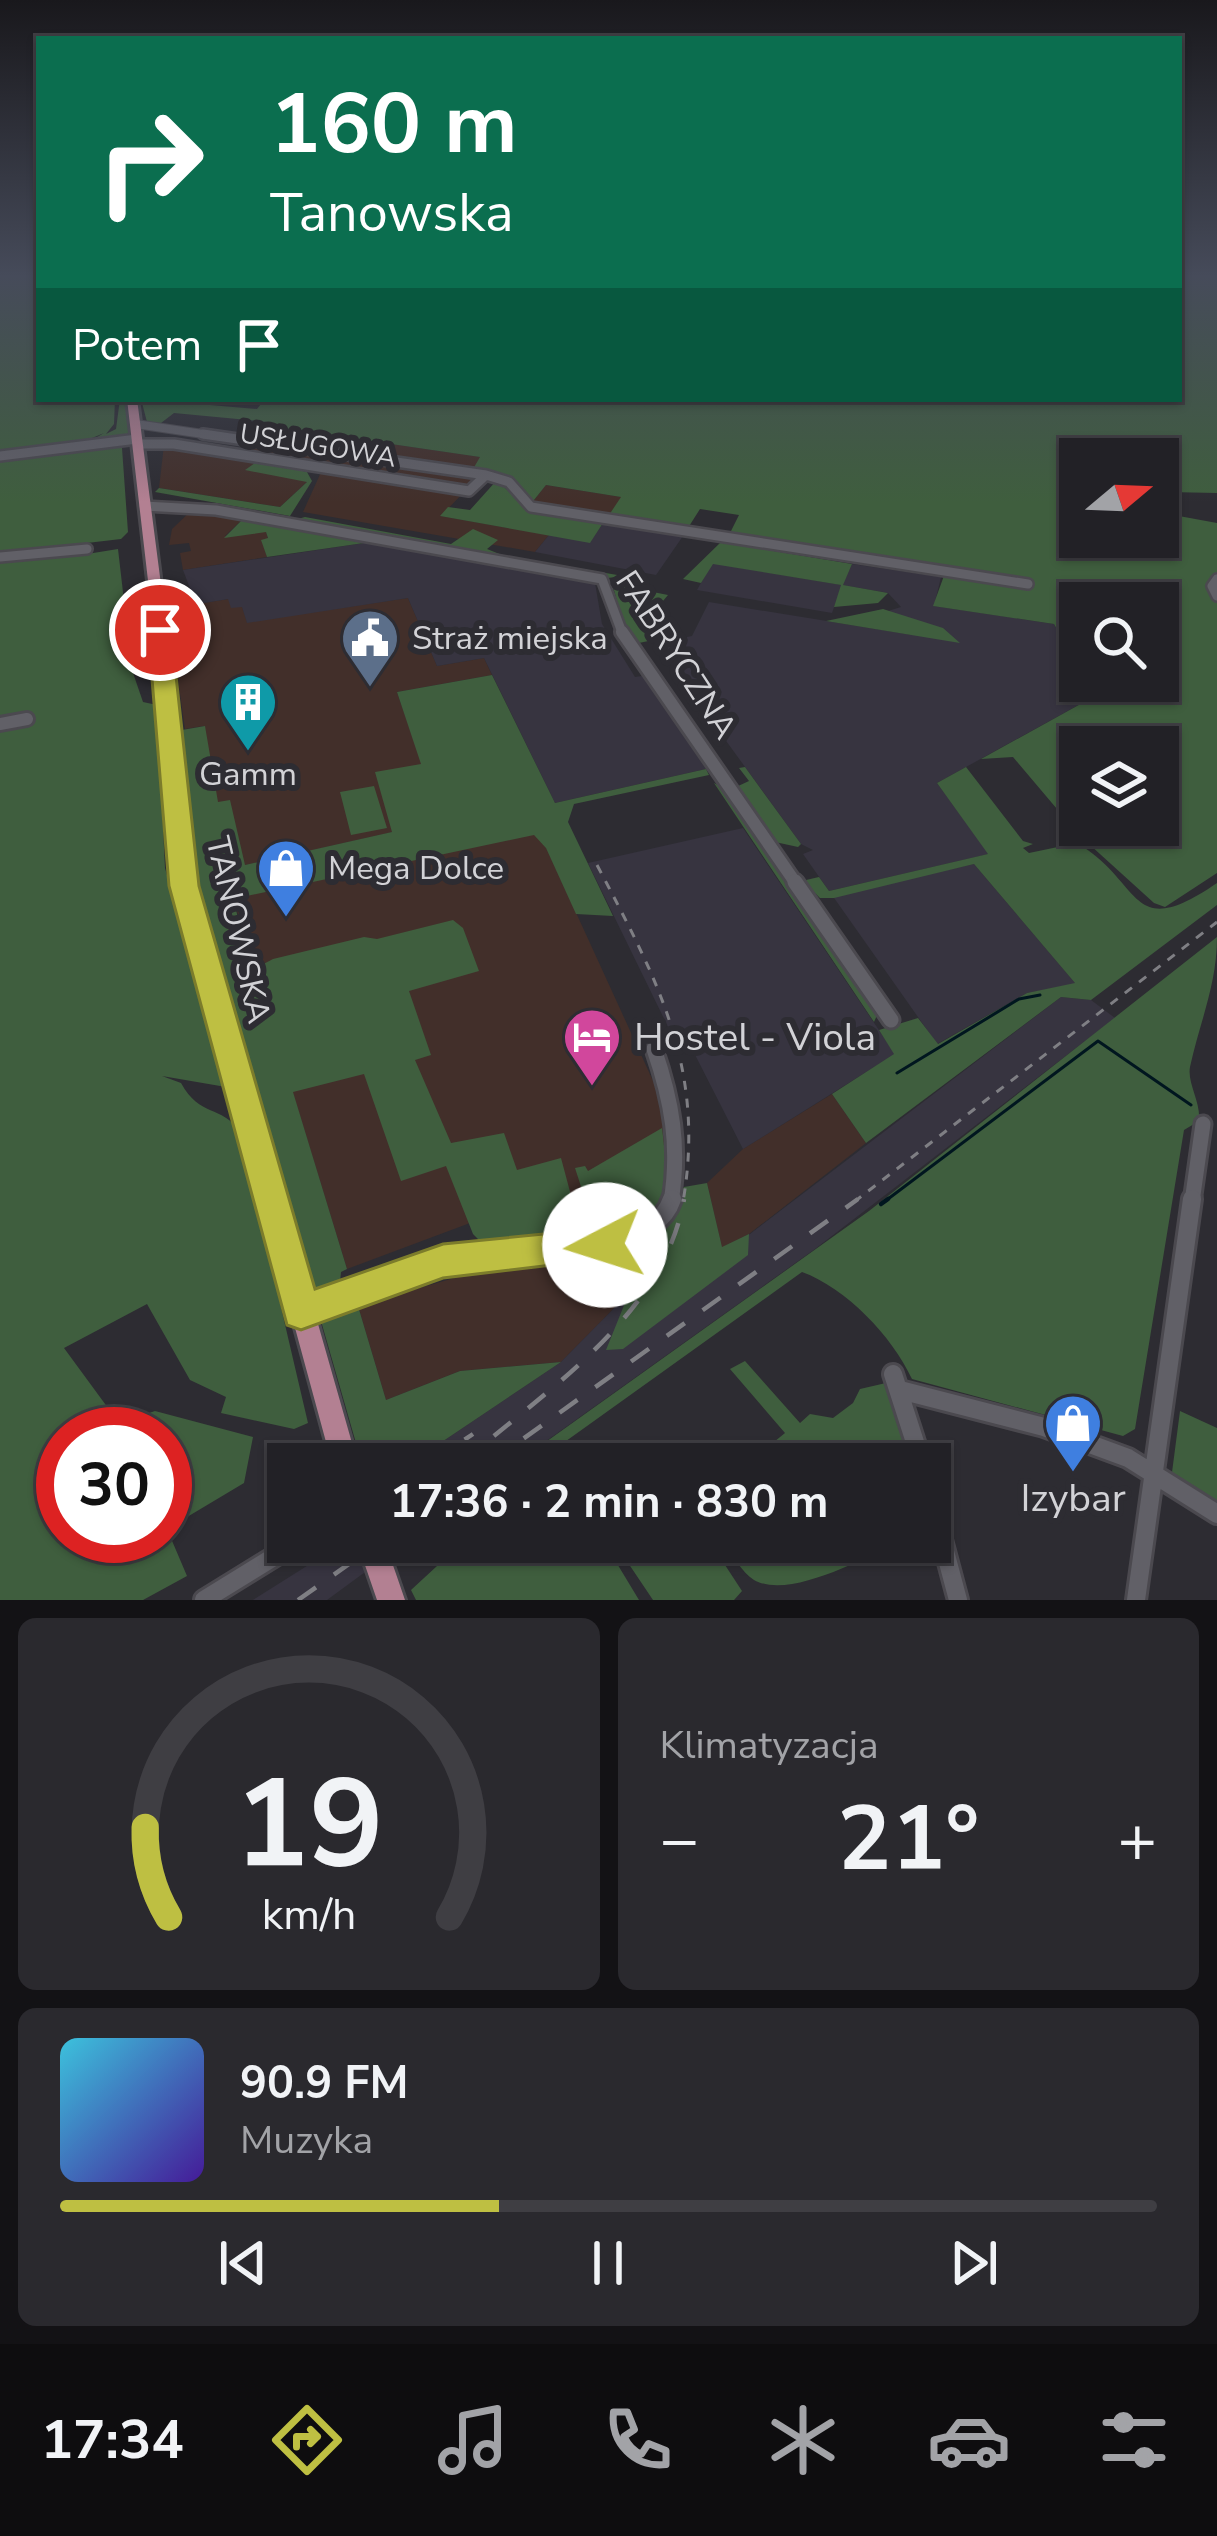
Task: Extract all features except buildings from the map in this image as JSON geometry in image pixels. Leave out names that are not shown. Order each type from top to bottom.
[{"type":"main road","name":"TANOWSKA","points":[[132,402],[168,693],[184,886],[339,1443]]},
{"type":"main road","points":[[378,1563],[391,1600]]},
{"type":"street","name":"USŁUGOWA","points":[[136,424],[485,475],[509,482],[531,507],[1028,584]]},
{"type":"street","name":"USŁUGOWA","points":[[137,442],[470,491],[485,475]]},
{"type":"street","points":[[0,456],[137,442]]},
{"type":"street","name":"FABRYCZNA","points":[[143,506],[209,509],[602,579],[625,639],[891,1020]]},
{"type":"street","points":[[0,556],[87,549]]},
{"type":"street","points":[[1217,579],[1212,586],[1217,596]]},
{"type":"street","points":[[0,724],[27,718]]},
{"type":"street","points":[[301,1312],[422,1266],[619,1243],[652,1229],[671,1204],[677,1165],[670,1099],[654,1049]]},
{"type":"street","points":[[1136,1600],[1203,1124]]},
{"type":"street","points":[[916,1443],[897,1382],[1044,1426],[1151,1471],[1217,1514]]},
{"type":"street","points":[[204,1600],[267,1561]]},
{"type":"street","points":[[948,1563],[958,1600]]},
{"type":"shaded area","points":[[302,431],[481,457],[473,469],[289,442]]},
{"type":"shaded area","points":[[259,440],[479,475],[467,489],[247,452]]},
{"type":"shaded area","points":[[164,445],[259,460],[308,481],[280,507],[159,488]]},
{"type":"shaded area","points":[[322,470],[464,492],[441,516],[549,535],[535,552],[303,512]]},
{"type":"shaded area","points":[[546,485],[622,497],[607,518],[530,505]]},
{"type":"shaded area","points":[[193,509],[243,519],[225,536],[266,531],[268,539],[262,540],[267,557],[183,570],[180,553],[191,551],[189,543],[169,545],[172,529]]},
{"type":"shaded area","points":[[603,523],[683,536],[656,575],[535,552],[549,535],[590,542]]},
{"type":"shaded area","points":[[364,543],[595,583],[602,624],[635,677],[642,676],[706,769],[555,803],[484,658],[437,666],[408,598],[247,623],[242,607],[231,608],[228,599],[187,606],[184,593],[191,591],[183,570]]},
{"type":"shaded area","points":[[712,563],[842,585],[832,613],[697,590]]},
{"type":"shaded area","points":[[852,564],[941,577],[934,606],[1054,624],[1059,634],[1059,702],[1084,702],[937,783],[989,854],[829,891],[803,854],[813,850],[801,844],[655,643],[692,636],[709,602],[913,635],[888,611],[901,607],[888,593],[842,585]]},
{"type":"shaded area","points":[[408,598],[437,666],[484,658],[492,675],[397,692],[422,764],[393,832],[228,869],[204,726],[185,729],[168,608],[229,599],[242,606],[247,622]]},
{"type":"shaded area","points":[[743,828],[895,1054],[743,1149],[686,1037],[673,1037],[588,863]]},
{"type":"shaded area","points":[[535,834],[546,847],[654,1083],[671,1155],[660,1213],[617,1240],[488,1249],[470,1223],[347,1269],[233,898]]},
{"type":"shaded area","points":[[974,864],[1076,984],[1027,993],[937,1044],[832,895]]},
{"type":"shaded area","points":[[1061,997],[1091,1000],[1115,1018],[815,1249],[543,1443],[440,1443],[561,1362],[629,1293],[750,1234]]},
{"type":"shaded area","points":[[832,1094],[866,1143],[749,1234],[722,1248],[707,1183],[743,1149]]},
{"type":"shaded area","points":[[612,1260],[629,1293],[561,1362],[460,1371],[386,1400],[358,1306],[461,1276]]},
{"type":"shaded area","points":[[312,1563],[377,1563],[327,1600],[253,1600]]},
{"type":"green space","points":[[0,353],[36,353],[36,402],[115,402],[114,424],[106,434],[116,429],[120,402],[129,402],[129,434],[92,440],[104,433],[85,441],[0,453]]},
{"type":"green space","points":[[1182,353],[1217,353],[1217,493],[1179,492],[1179,438],[1059,438],[1059,558],[1179,558],[1179,516],[1217,523],[1217,576],[1207,582],[1217,600],[1217,873],[1165,907],[1154,903],[1091,846],[1179,846],[1179,726],[1059,726],[1059,811],[1013,757],[981,759],[1084,702],[1179,702],[1179,582],[1059,582],[1059,633],[1054,624],[933,606],[945,573],[728,537],[739,515],[700,509],[686,531],[607,518],[621,497],[546,485],[530,505],[506,476],[473,469],[480,457],[302,431],[292,439],[262,434],[268,422],[174,413],[161,423],[147,422],[142,402],[257,409],[263,402],[1182,402]]},
{"type":"green space","points":[[110,446],[122,448],[128,532],[121,539],[87,543],[87,554],[118,549],[132,670],[143,702],[157,705],[165,868],[226,1087],[162,1076],[181,1083],[203,1107],[225,1117],[240,1132],[308,1423],[294,1429],[221,1413],[226,1397],[190,1380],[147,1304],[64,1348],[107,1407],[36,1407],[36,1563],[181,1563],[187,1576],[143,1600],[0,1600],[0,460]]},
{"type":"green space","points":[[259,460],[307,472],[312,481],[290,516],[155,492],[159,488],[280,507],[307,482],[245,470]]},
{"type":"green space","points":[[497,480],[525,507],[603,523],[590,543],[440,516],[448,507],[470,510]]},
{"type":"green space","points":[[305,517],[451,544],[473,529],[498,540],[487,549],[502,555],[623,576],[608,578],[294,520]]},
{"type":"green space","points":[[243,519],[364,543],[267,557],[261,540],[268,538],[266,532],[224,538]]},
{"type":"green space","points":[[721,542],[852,564],[843,585],[888,593],[878,603],[834,607],[841,585],[713,564],[701,583],[683,579]]},
{"type":"green space","points":[[613,587],[668,595],[643,625],[653,640],[639,643],[628,630]]},
{"type":"green space","points":[[883,609],[943,628],[960,643],[826,621]]},
{"type":"green space","points":[[492,675],[555,803],[706,769],[709,775],[574,804],[568,822],[613,916],[576,914],[546,848],[534,835],[233,899],[252,970],[273,959],[364,937],[377,939],[453,920],[463,928],[479,971],[409,991],[431,1055],[415,1060],[451,1143],[504,1133],[517,1170],[561,1158],[583,1240],[488,1249],[473,1234],[446,1166],[401,1181],[364,1074],[293,1092],[347,1269],[341,1272],[339,1292],[310,1296],[195,904],[176,731],[205,726],[218,802],[230,800],[245,865],[392,832],[375,772],[421,764],[397,692]]},
{"type":"green space","points":[[745,767],[801,844],[798,847],[775,842],[736,787],[749,781],[739,768]]},
{"type":"green space","points":[[966,767],[1023,841],[1033,844],[1023,848],[1029,853],[1081,846],[1151,907],[1167,908],[1217,883],[1217,905],[1091,1000],[1061,997],[866,1143],[832,1094],[894,1054],[879,1030],[918,1018],[938,1044],[1027,993],[1075,983],[974,864],[834,898],[820,898],[807,885],[806,880],[819,877],[829,891],[988,854],[937,783]]},
{"type":"green space","points":[[714,783],[727,790],[878,1013],[874,1022]]},
{"type":"green space","points":[[374,786],[387,828],[351,835],[340,792]]},
{"type":"green space","points":[[1217,937],[1211,987],[1190,1067],[1199,1121],[1184,1130],[1135,1429],[1123,1436],[912,1379],[893,1346],[866,1315],[835,1289],[802,1272],[563,1443],[544,1443],[869,1211]]},
{"type":"green space","points":[[662,1128],[665,1172],[658,1202],[638,1223],[598,1239],[575,1168],[585,1166],[588,1171]]},
{"type":"green space","points":[[707,1183],[722,1247],[749,1234],[748,1255],[623,1349],[606,1350],[629,1293],[612,1260],[665,1230],[684,1187]]},
{"type":"green space","points":[[358,1306],[386,1400],[460,1371],[561,1362],[440,1443],[356,1443],[321,1321]]},
{"type":"green space","points":[[745,1361],[800,1423],[810,1414],[833,1418],[853,1403],[860,1389],[886,1383],[899,1402],[909,1443],[773,1443],[785,1433],[730,1369]]},
{"type":"green space","points":[[1180,1411],[1217,1428],[1217,1504],[1171,1480]]},
{"type":"green space","points":[[192,1421],[253,1437],[244,1483],[192,1514]]},
{"type":"green space","points":[[440,1563],[617,1563],[639,1600],[416,1600],[411,1590]]},
{"type":"green space","points":[[628,1563],[724,1563],[742,1591],[734,1600],[653,1600]]},
{"type":"green space","points":[[738,1563],[854,1563],[786,1585],[769,1585],[750,1577]]},
{"type":"waterway","points":[[897,1073],[1019,999],[1040,995]]},
{"type":"waterway","points":[[888,1199],[1098,1041],[1191,1105]]},
{"type":"waterway","points":[[881,1204],[888,1199]]},
{"type":"waterway","points":[[884,1202],[888,1199]]},
{"type":"railway","points":[[597,865],[657,986],[682,1067],[688,1109],[683,1202]]},
{"type":"railway","points":[[856,1200],[1217,922]]},
{"type":"railway","points":[[485,1443],[563,1379],[626,1315],[652,1280],[672,1241],[684,1199]]},
{"type":"railway","points":[[517,1443],[856,1200]]},
{"type":"railway","points":[[460,1443],[473,1434]]},
{"type":"railway","points":[[298,1600],[350,1563]]},
{"type":"place","name":"Straż miejska","points":[[370,689]]},
{"type":"place","name":"Gamm","points":[[248,753]]},
{"type":"place","name":"Mega Dolce","points":[[286,919]]},
{"type":"place","name":"Hostel - Viola","points":[[592,1088]]},
{"type":"place","name":"Izybar","points":[[1073,1474]]},
{"type":"route","points":[[160,630],[184,886],[301,1312],[443,1261],[605,1245]]}]
